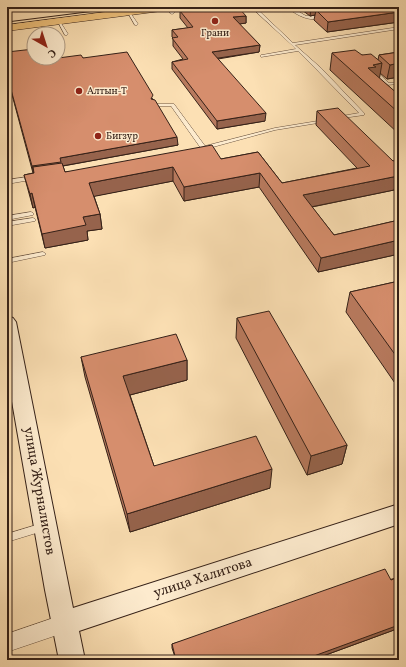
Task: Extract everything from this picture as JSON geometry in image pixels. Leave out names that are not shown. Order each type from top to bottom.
[{"type":"main road","points":[[7,28],[128,12],[170,10]]},
{"type":"street","name":"улица Журналистов","points":[[7,322],[12,376],[72,660]]},
{"type":"street","name":"улица Халитова","points":[[7,643],[399,514]]},
{"type":"lane","points":[[170,10],[173,7]]},
{"type":"lane","points":[[196,152],[203,147],[275,129],[362,114],[319,69],[253,7]]},
{"type":"lane","points":[[289,7],[301,16],[308,19],[332,15]]},
{"type":"lane","points":[[128,12],[136,24]]},
{"type":"lane","points":[[58,21],[61,26]]},
{"type":"lane","points":[[292,44],[399,28]]},
{"type":"lane","points":[[262,56],[299,50]]},
{"type":"lane","points":[[368,67],[388,84],[399,83]]},
{"type":"lane","points":[[319,69],[327,68]]},
{"type":"lane","points":[[155,106],[172,105],[203,147]]},
{"type":"lane","points":[[7,182],[38,177]]},
{"type":"lane","points":[[7,218],[32,217],[7,224]]},
{"type":"lane","points":[[7,261],[43,254]]},
{"type":"lane","points":[[7,538],[45,527]]},
{"type":"building","points":[[210,7],[238,7],[246,16],[233,17],[260,45],[212,52],[266,113],[217,121],[172,62],[188,59],[172,38],[178,37],[172,30],[193,27],[180,11]]},
{"type":"building","points":[[337,7],[399,7],[399,12],[328,22],[316,10]]},
{"type":"building","points":[[26,50],[26,66],[66,66],[66,57],[81,55],[83,58],[127,52],[153,95],[151,99],[155,100],[177,137],[60,158],[61,162],[32,166],[7,75],[7,52]]},
{"type":"building","points":[[355,50],[362,55],[371,54],[382,63],[373,65],[376,67],[368,68],[399,95],[399,113],[332,53]]},
{"type":"building","points":[[399,52],[399,63],[390,65],[379,55]]},
{"type":"building","points":[[338,108],[393,161],[399,160],[399,177],[303,195],[334,235],[399,220],[399,240],[321,258],[260,173],[184,187],[173,167],[89,183],[100,214],[83,217],[86,225],[42,234],[32,193],[30,194],[24,175],[34,173],[33,167],[62,163],[65,172],[212,145],[221,159],[258,152],[282,183],[370,166],[317,111]]},
{"type":"building","points":[[399,281],[399,306],[396,307],[399,311],[399,360],[350,292]]},
{"type":"building","points":[[269,311],[347,445],[311,456],[237,318]]},
{"type":"building","points":[[176,334],[187,360],[123,376],[154,466],[256,436],[272,469],[127,514],[81,357]]},
{"type":"building","points":[[385,569],[391,580],[399,577],[399,622],[395,624],[396,626],[303,660],[176,660],[172,644]]},
{"type":"tram line","points":[[7,22],[127,7]]},
{"type":"place","name":"Грани","points":[[215,21]]},
{"type":"place","name":"Алтын-Т","points":[[79,91]]},
{"type":"place","name":"Бигзур","points":[[98,136]]}]
